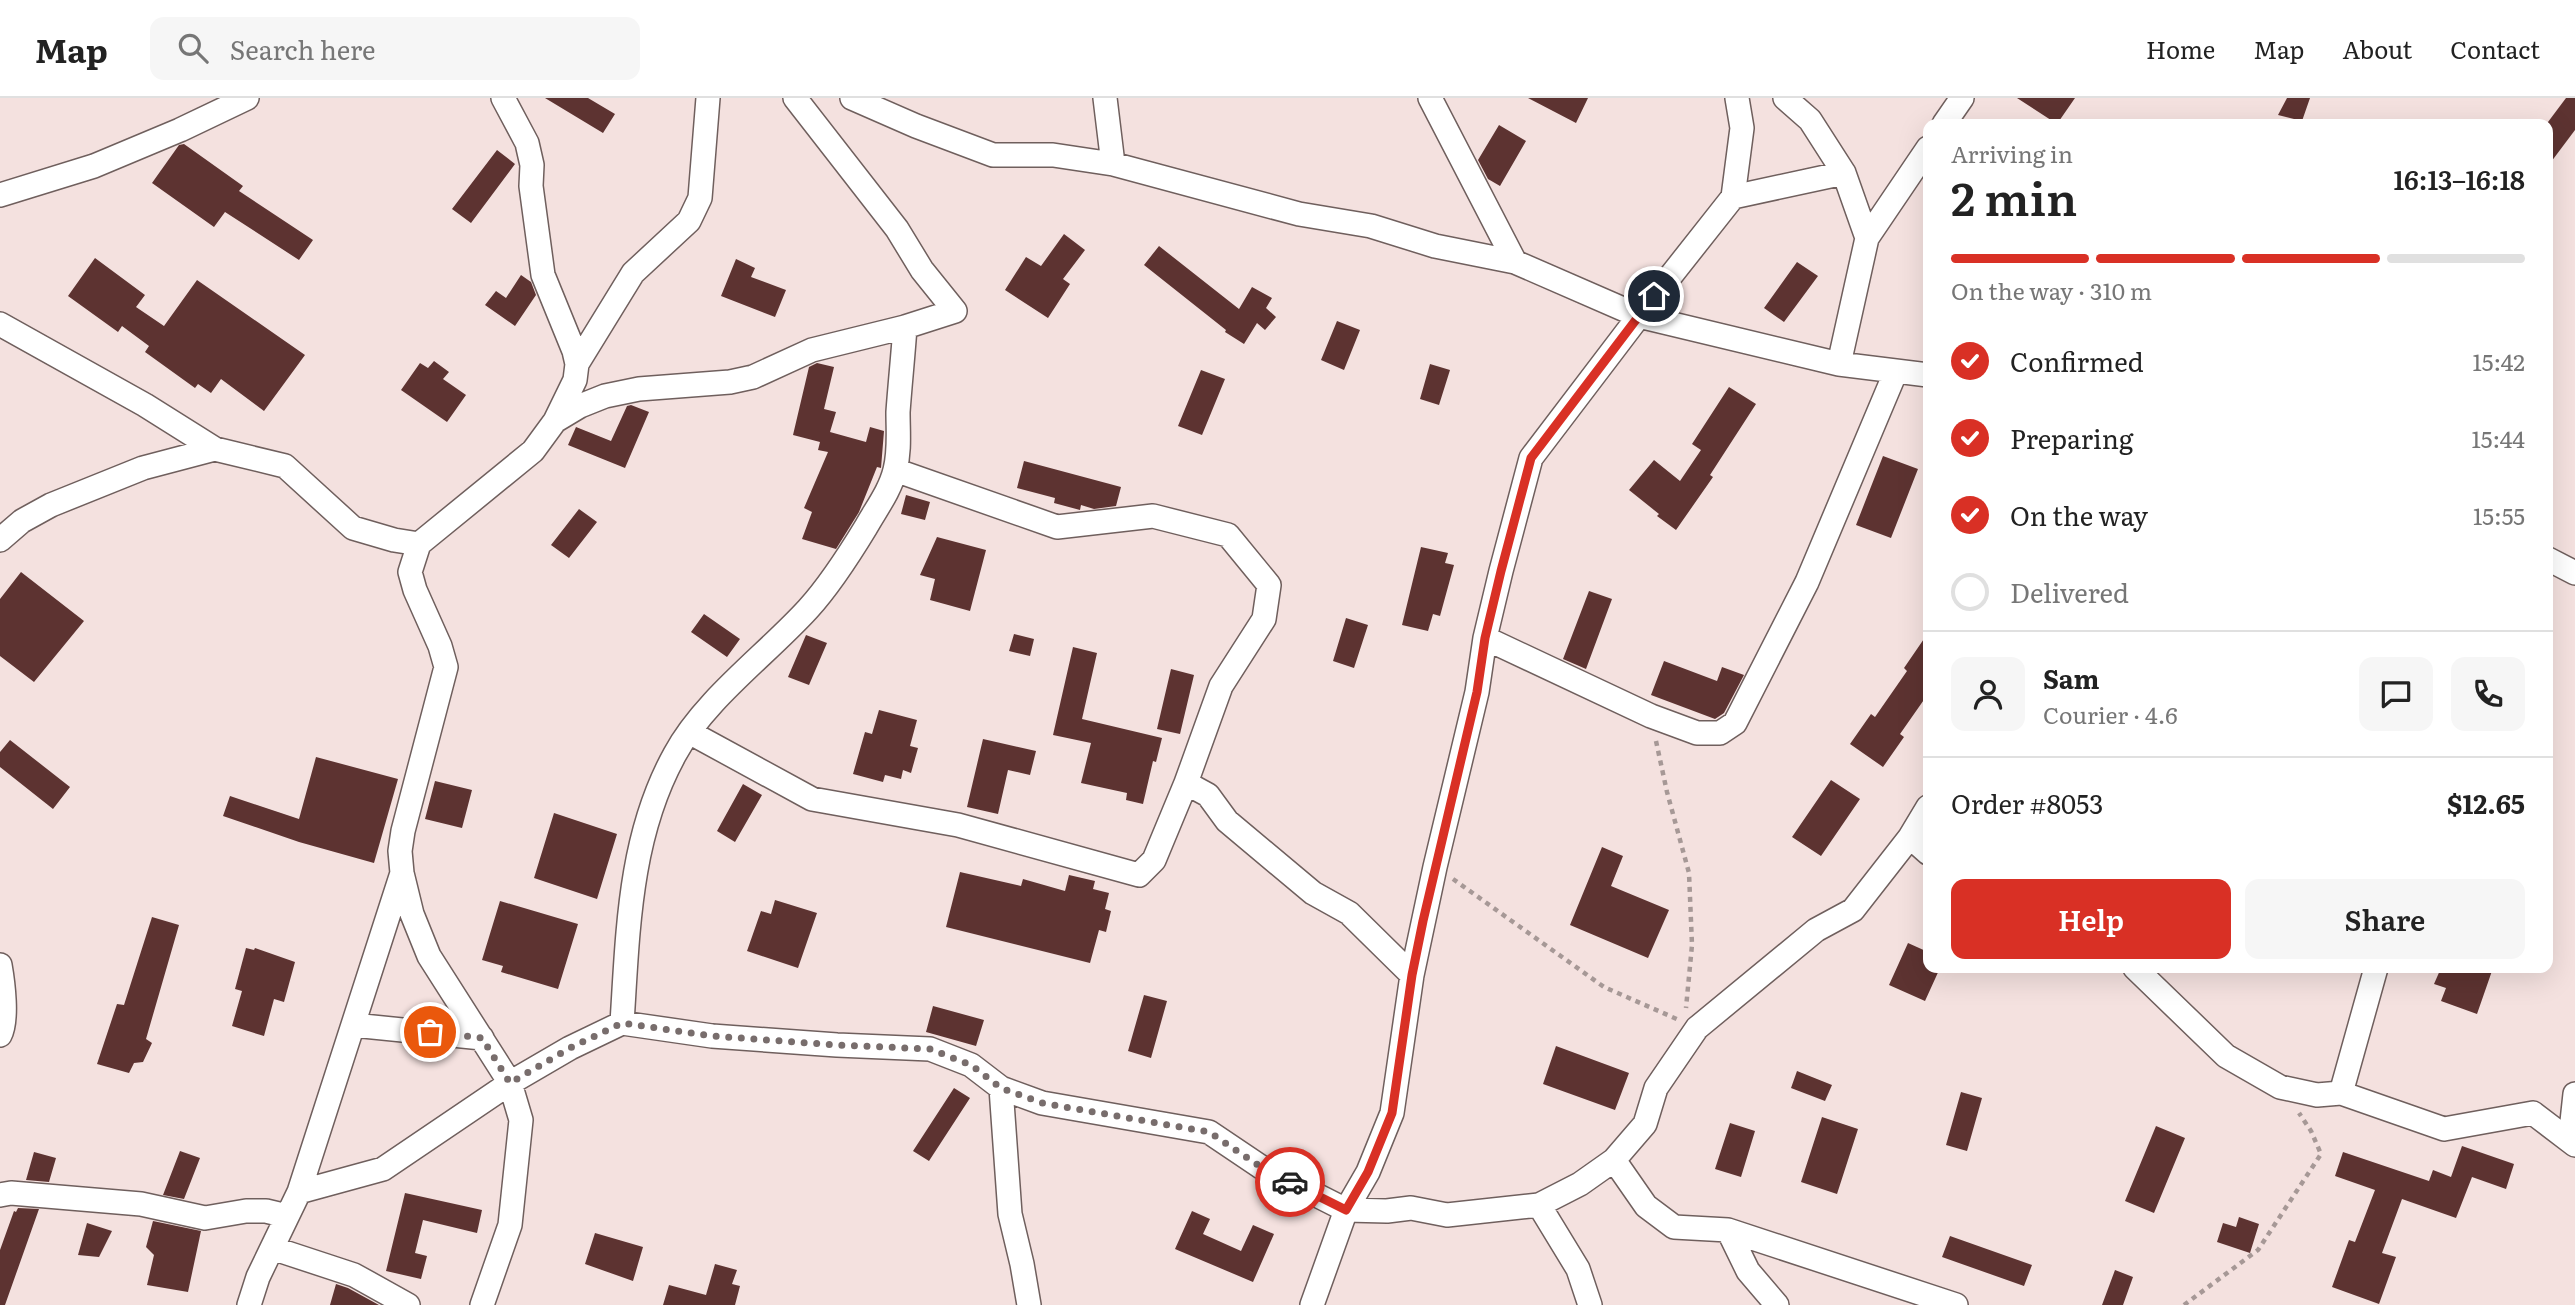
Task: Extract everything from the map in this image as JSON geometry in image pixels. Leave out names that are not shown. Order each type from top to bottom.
[{"type":"street","points":[[0,195],[94,166],[247,98]]},
{"type":"street","points":[[482,1305],[510,1225],[521,1120],[510,1083],[429,956],[412,914],[402,873],[400,851],[446,667],[410,572],[419,544],[533,452],[555,421],[575,380],[577,364],[574,351],[543,275],[531,186],[532,165],[527,143],[503,98]]},
{"type":"street","points":[[577,364],[633,273],[689,221],[700,198],[708,98]]},
{"type":"street","points":[[555,421],[580,406],[605,396],[639,389],[730,382],[753,377],[812,350],[905,327],[955,311],[922,270],[897,229],[795,98]]},
{"type":"street","points":[[852,98],[916,127],[993,155],[1053,155],[1113,163],[1299,214],[1371,226],[1436,246],[1515,261],[1639,316],[1839,364],[1923,374]]},
{"type":"street","points":[[1105,98],[1113,163]]},
{"type":"street","points":[[1430,98],[1515,261]]},
{"type":"street","points":[[1312,1305],[1346,1210],[1368,1172],[1392,1113],[1412,975],[1477,692],[1485,638],[1531,458],[1733,197],[1742,128],[1737,98]]},
{"type":"street","points":[[1785,98],[1810,120],[1844,173],[1867,238]]},
{"type":"street","points":[[1947,119],[1962,98]]},
{"type":"street","points":[[1839,364],[1867,238],[1923,155]]},
{"type":"street","points":[[1733,197],[1844,173]]},
{"type":"street","points":[[0,324],[145,405],[215,449],[285,466],[353,528],[419,544]]},
{"type":"street","points":[[622,1023],[631,897],[645,821],[674,754],[689,732],[809,608],[853,547],[886,494],[895,470],[899,439],[898,414],[905,327]]},
{"type":"street","points":[[1485,638],[1651,716],[1697,733],[1720,733],[1735,723],[1807,582],[1896,371]]},
{"type":"street","points":[[0,540],[22,520],[51,505],[143,468],[215,449]]},
{"type":"street","points":[[689,732],[812,799],[958,825],[1139,875],[1154,860],[1186,783],[1221,686],[1264,619],[1269,585],[1228,535],[1153,516],[1057,527],[895,470]]},
{"type":"street","points":[[2553,562],[2575,573]]},
{"type":"street","points":[[1186,783],[1208,795],[1227,821],[1313,893],[1349,913],[1412,975]]},
{"type":"street","points":[[299,1192],[383,1169],[510,1083],[570,1048],[622,1023],[712,1036],[930,1049],[971,1065],[1001,1088],[1042,1103],[1209,1132],[1261,1167],[1346,1210],[1387,1211],[1411,1208],[1447,1215],[1538,1205],[1580,1184],[1614,1160],[1644,1124],[1656,1088],[1691,1025],[1816,930],[1853,910],[1910,838],[1923,816]]},
{"type":"street","points":[[1910,838],[1923,849]]},
{"type":"street","points":[[249,1305],[258,1277],[299,1192],[402,873]]},
{"type":"street","points":[[0,965],[4,997],[3,1029],[0,1035]]},
{"type":"street","points":[[2140,973],[2225,1056],[2280,1087],[2317,1095],[2341,1093],[2444,1129],[2533,1113],[2573,1143]]},
{"type":"street","points":[[2341,1093],[2375,973]]},
{"type":"street","points":[[354,1025],[482,1038]]},
{"type":"street","points":[[1001,1088],[1010,1214],[1029,1305]]},
{"type":"street","points":[[2573,1143],[2575,1094]]},
{"type":"street","points":[[1614,1160],[1646,1206],[1674,1227],[1728,1230],[1956,1305]]},
{"type":"street","points":[[0,1195],[11,1193],[141,1204],[205,1218],[246,1211],[266,1211],[287,1216]]},
{"type":"street","points":[[1538,1205],[1578,1269],[1590,1305]]},
{"type":"street","points":[[1728,1230],[1748,1271],[1777,1305]]},
{"type":"street","points":[[272,1248],[354,1275],[408,1305]]},
{"type":"path","points":[[1435,867],[1604,987],[1691,1025],[1689,873],[1667,792],[1651,716]]},
{"type":"path","points":[[2185,1305],[2258,1250],[2321,1154],[2311,1131],[2280,1087]]},
{"type":"building","points":[[545,98],[588,98],[615,114],[603,133]]},
{"type":"building","points":[[1528,98],[1588,98],[1576,123]]},
{"type":"building","points":[[2017,98],[2075,98],[2060,119],[2049,119]]},
{"type":"building","points":[[2287,98],[2310,98],[2303,119],[2278,115]]},
{"type":"building","points":[[2566,98],[2575,98],[2575,130],[2553,159],[2553,119],[2550,119]]},
{"type":"building","points":[[1499,125],[1526,141],[1500,186],[1488,179],[1478,160]]},
{"type":"building","points":[[184,144],[243,186],[239,191],[313,240],[299,260],[225,212],[214,227],[152,183],[179,145]]},
{"type":"building","points":[[497,150],[515,164],[471,223],[452,209]]},
{"type":"building","points":[[1064,234],[1085,250],[1063,279],[1070,284],[1048,318],[1005,290],[1026,257],[1041,266]]},
{"type":"building","points":[[1159,246],[1239,309],[1252,287],[1272,298],[1266,308],[1276,317],[1265,330],[1257,323],[1244,344],[1225,332],[1226,330],[1144,265]]},
{"type":"building","points":[[95,258],[145,295],[136,307],[164,326],[197,280],[305,355],[264,411],[221,379],[211,393],[198,384],[195,388],[145,352],[149,346],[122,326],[118,332],[68,296]]},
{"type":"building","points":[[736,259],[755,268],[751,277],[786,290],[775,317],[721,296]]},
{"type":"building","points":[[1797,262],[1818,276],[1784,322],[1764,308]]},
{"type":"building","points":[[521,275],[531,282],[536,295],[515,326],[485,305],[496,291],[506,298]]},
{"type":"building","points":[[1337,321],[1360,330],[1344,370],[1321,360]]},
{"type":"building","points":[[434,361],[449,372],[443,379],[466,395],[447,422],[401,390],[420,363],[428,368]]},
{"type":"building","points":[[817,363],[834,367],[824,409],[836,412],[830,432],[866,442],[870,427],[884,431],[881,468],[877,467],[859,512],[836,549],[802,539],[812,512],[804,508],[828,452],[818,450],[820,442],[793,435],[809,367]]},
{"type":"building","points":[[1430,364],[1450,370],[1439,405],[1420,399]]},
{"type":"building","points":[[1201,370],[1225,379],[1202,435],[1178,426]]},
{"type":"building","points":[[1729,387],[1756,404],[1710,475],[1713,477],[1676,530],[1629,490],[1654,460],[1680,481],[1701,450],[1692,444]]},
{"type":"building","points":[[627,406],[649,412],[625,468],[568,445],[576,427],[611,441]]},
{"type":"building","points":[[1883,456],[1918,469],[1891,538],[1856,525]]},
{"type":"building","points":[[1024,461],[1121,487],[1116,506],[1094,509],[1081,505],[1080,510],[1054,503],[1055,498],[1017,488]]},
{"type":"building","points":[[906,495],[930,502],[925,520],[901,514]]},
{"type":"building","points":[[579,509],[597,522],[569,558],[551,545]]},
{"type":"building","points":[[937,537],[986,550],[970,611],[930,600],[935,579],[920,575]]},
{"type":"building","points":[[1421,547],[1448,553],[1445,563],[1454,565],[1440,616],[1433,614],[1428,631],[1402,625]]},
{"type":"building","points":[[21,572],[84,621],[34,682],[0,656],[0,599]]},
{"type":"building","points":[[1589,591],[1612,599],[1586,669],[1563,659]]},
{"type":"building","points":[[704,614],[740,639],[727,657],[691,632]]},
{"type":"building","points":[[1346,618],[1368,625],[1354,668],[1333,661]]},
{"type":"building","points":[[1014,634],[1034,639],[1030,656],[1009,651]]},
{"type":"building","points":[[806,635],[827,643],[809,685],[788,677]]},
{"type":"building","points":[[1923,640],[1923,701],[1900,734],[1904,737],[1883,767],[1850,744],[1871,714],[1875,717],[1907,671],[1904,668]]},
{"type":"building","points":[[1073,647],[1097,653],[1082,719],[1162,738],[1156,762],[1153,761],[1143,804],[1126,800],[1127,793],[1081,783],[1091,743],[1053,735]]},
{"type":"building","points":[[1664,661],[1717,681],[1722,667],[1744,675],[1724,713],[1715,719],[1651,695]]},
{"type":"building","points":[[1171,669],[1194,675],[1180,734],[1157,729]]},
{"type":"building","points":[[879,710],[917,720],[910,746],[918,748],[911,773],[903,770],[901,779],[885,775],[883,782],[853,774],[865,732],[872,734]]},
{"type":"building","points":[[983,739],[1036,751],[1030,775],[1008,770],[998,814],[967,807]]},
{"type":"building","points":[[10,740],[70,787],[53,809],[0,767],[0,752]]},
{"type":"building","points":[[316,757],[398,779],[374,863],[299,842],[223,816],[230,796],[299,819]]},
{"type":"building","points":[[1831,780],[1860,799],[1821,856],[1792,837]]},
{"type":"building","points":[[435,781],[472,790],[462,828],[425,819]]},
{"type":"building","points":[[743,784],[762,795],[735,842],[717,831]]},
{"type":"building","points":[[554,813],[617,834],[597,899],[534,878]]},
{"type":"building","points":[[1602,847],[1623,856],[1611,886],[1669,910],[1648,958],[1570,925]]},
{"type":"building","points":[[960,872],[1021,886],[1023,879],[1065,891],[1069,875],[1095,881],[1093,889],[1109,893],[1105,909],[1111,911],[1106,932],[1099,930],[1090,963],[946,927]]},
{"type":"building","points":[[775,900],[817,913],[798,968],[747,951],[761,911],[771,914]]},
{"type":"building","points":[[500,901],[578,924],[558,989],[501,972],[503,966],[482,960]]},
{"type":"building","points":[[152,917],[179,925],[146,1039],[152,1043],[143,1062],[134,1063],[129,1073],[97,1064],[117,1004],[124,1005]]},
{"type":"building","points":[[1908,943],[1923,950],[1923,973],[1938,973],[1925,1001],[1889,985]]},
{"type":"building","points":[[246,948],[255,948],[295,962],[284,1002],[274,999],[264,1036],[232,1026],[242,991],[235,989]]},
{"type":"building","points":[[2439,973],[2491,973],[2477,1014],[2441,1001],[2446,988],[2434,984]]},
{"type":"building","points":[[1144,995],[1167,1001],[1151,1058],[1128,1051]]},
{"type":"building","points":[[933,1006],[984,1020],[976,1046],[926,1032]]},
{"type":"building","points":[[1556,1046],[1629,1073],[1615,1110],[1543,1084]]},
{"type":"building","points":[[1797,1071],[1832,1085],[1825,1101],[1791,1088]]},
{"type":"building","points":[[954,1088],[970,1098],[929,1161],[913,1151]]},
{"type":"building","points":[[1961,1092],[1982,1098],[1967,1151],[1946,1145]]},
{"type":"building","points":[[1822,1117],[1858,1129],[1837,1194],[1801,1182]]},
{"type":"building","points":[[1730,1123],[1755,1131],[1741,1177],[1715,1169]]},
{"type":"building","points":[[2156,1126],[2185,1138],[2154,1213],[2125,1201]]},
{"type":"building","points":[[2462,1146],[2514,1164],[2506,1189],[2472,1177],[2456,1218],[2402,1199],[2382,1253],[2396,1257],[2379,1304],[2332,1287],[2349,1240],[2355,1242],[2375,1190],[2335,1176],[2343,1152],[2429,1181],[2433,1170],[2451,1177]]},
{"type":"building","points":[[180,1151],[200,1158],[184,1199],[163,1195]]},
{"type":"building","points":[[34,1152],[56,1158],[49,1182],[26,1180]]},
{"type":"building","points":[[405,1193],[482,1210],[477,1233],[423,1220],[415,1253],[427,1256],[421,1279],[386,1271]]},
{"type":"building","points":[[18,1208],[39,1209],[5,1305],[0,1305],[0,1250],[14,1211]]},
{"type":"building","points":[[1192,1211],[1210,1219],[1203,1234],[1241,1251],[1253,1225],[1274,1234],[1253,1282],[1175,1249]]},
{"type":"building","points":[[2239,1217],[2259,1224],[2250,1253],[2217,1242],[2223,1223],[2236,1227]]},
{"type":"building","points":[[153,1221],[201,1231],[188,1292],[147,1285],[154,1255],[146,1247]]},
{"type":"building","points":[[87,1223],[112,1231],[99,1257],[78,1255]]},
{"type":"building","points":[[595,1233],[643,1247],[633,1281],[585,1264]]},
{"type":"building","points":[[1950,1236],[2032,1265],[2024,1286],[1942,1257]]},
{"type":"building","points":[[715,1264],[737,1270],[732,1284],[740,1286],[735,1305],[663,1305],[669,1285],[706,1295]]},
{"type":"building","points":[[2115,1270],[2133,1277],[2123,1305],[2102,1305]]},
{"type":"building","points":[[336,1284],[348,1288],[379,1305],[330,1305]]},
{"type":"way so far","points":[[430,1032],[482,1038],[510,1083],[570,1048],[622,1023],[712,1036],[930,1049],[971,1065],[1001,1088],[1042,1103],[1209,1132],[1242,1156],[1290,1182]]},
{"type":"route","points":[[1290,1182],[1346,1210],[1368,1172],[1392,1113],[1412,975],[1423,921],[1477,692],[1485,638],[1531,458],[1654,296]]}]
